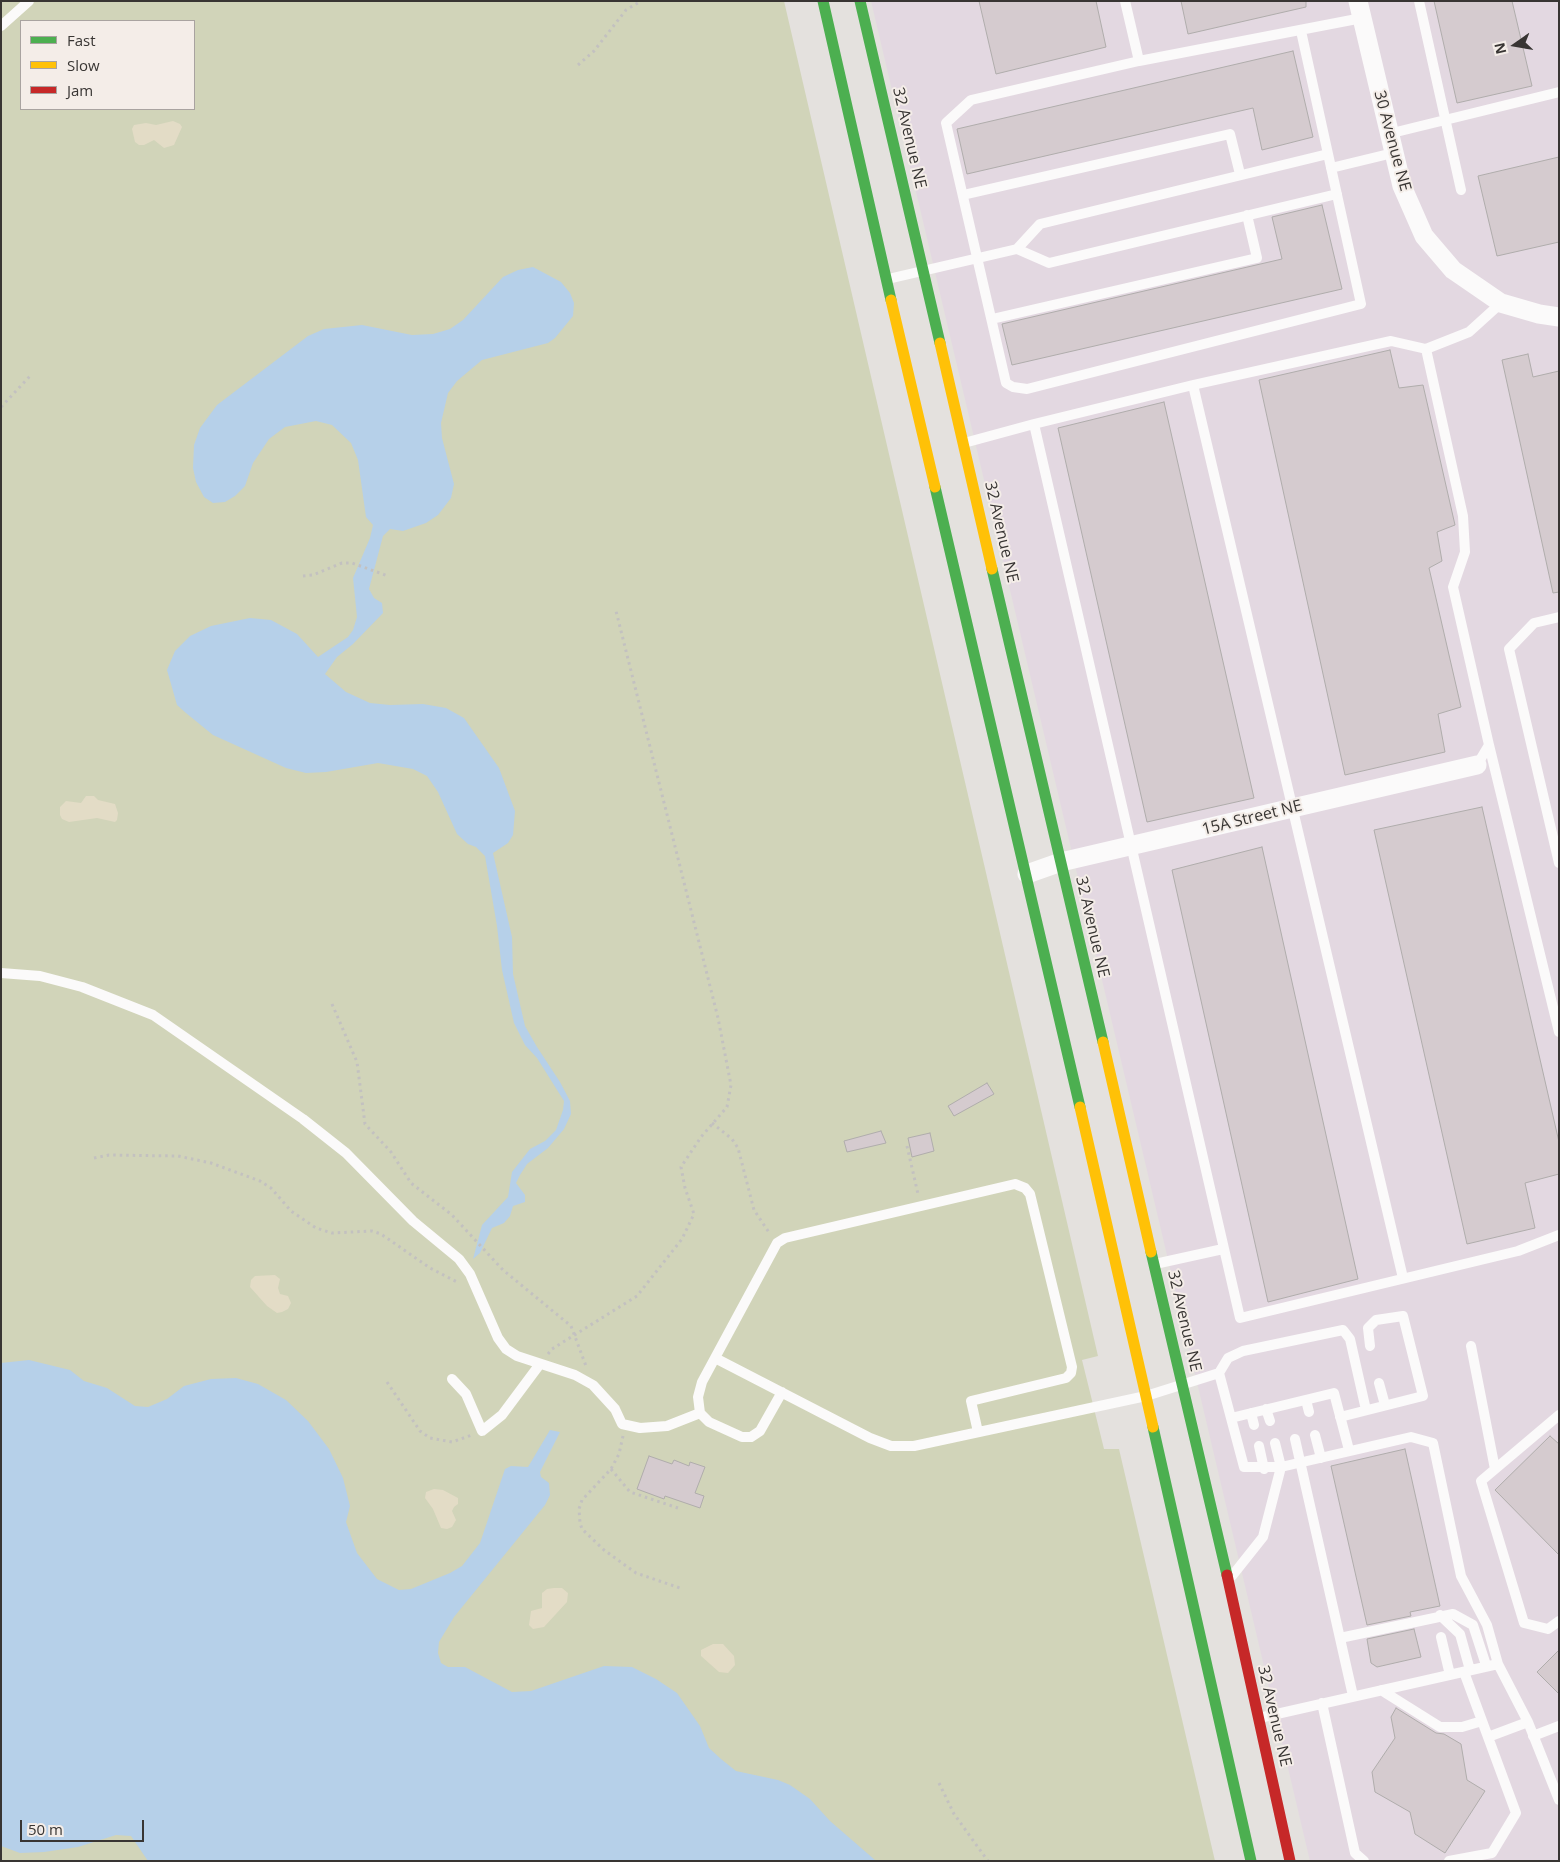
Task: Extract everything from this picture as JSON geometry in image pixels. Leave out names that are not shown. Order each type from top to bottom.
[{"type":"main road","points":[[823,1],[886,280],[1027,874],[1251,1861]]},
{"type":"main road","name":"32 Avenue NE","points":[[860,1],[1228,1581],[1290,1861]]},
{"type":"street","name":"30 Avenue NE","points":[[1360,10],[1388,134],[1402,186],[1424,236],[1452,270],[1501,303],[1539,314],[1559,317]]},
{"type":"street","name":"15A Street NE","points":[[1027,874],[1061,862],[1477,765]]},
{"type":"lane","points":[[1,26],[29,1]]},
{"type":"lane","points":[[1125,1],[1139,61]]},
{"type":"lane","points":[[1419,1],[1461,190]]},
{"type":"lane","points":[[1301,31],[1361,304],[1027,389],[1013,387],[1006,382],[946,123],[971,100],[1139,61],[1301,31],[1360,10]]},
{"type":"lane","points":[[1388,134],[1559,92]]},
{"type":"lane","points":[[963,195],[1230,134],[1240,174]]},
{"type":"lane","points":[[1331,168],[1393,153]]},
{"type":"lane","points":[[886,280],[1017,249],[1040,224],[1328,154]]},
{"type":"lane","points":[[1017,249],[1049,263],[1247,214],[1337,194]]},
{"type":"lane","points":[[992,319],[1257,258],[1247,214]]},
{"type":"lane","points":[[964,444],[1034,424],[1193,385],[1391,341],[1426,349],[1469,332],[1501,303]]},
{"type":"lane","points":[[1426,349],[1462,516],[1465,552],[1453,587],[1489,745],[1559,1032]]},
{"type":"lane","points":[[1193,385],[1291,809],[1403,1278]]},
{"type":"lane","points":[[1034,424],[1240,1318],[1518,1251],[1559,1235]]},
{"type":"lane","points":[[1559,617],[1534,624],[1509,649],[1559,863]]},
{"type":"lane","points":[[1477,765],[1489,745]]},
{"type":"lane","points":[[1,973],[40,976],[82,987],[153,1015],[346,1152],[413,1221],[458,1258],[470,1274],[498,1338],[506,1349],[540,1364],[575,1375],[593,1385],[615,1409],[622,1424],[640,1428],[667,1426],[700,1413]]},
{"type":"lane","points":[[782,1392],[760,1431],[751,1436],[742,1437],[731,1433],[709,1422],[700,1413],[698,1397],[702,1382],[777,1243],[785,1238],[1015,1184],[1025,1188],[1030,1194],[1072,1367],[1071,1373],[1066,1378],[971,1401],[978,1432]]},
{"type":"lane","points":[[1154,1264],[1223,1249]]},
{"type":"lane","points":[[1340,1417],[1423,1396],[1403,1316],[1376,1320],[1368,1328],[1370,1346]]},
{"type":"lane","points":[[1366,1410],[1350,1338],[1343,1330],[1242,1351],[1228,1358],[1220,1373],[1244,1467],[1281,1467],[1411,1436],[1433,1443],[1461,1576],[1487,1625],[1498,1664],[1528,1722],[1559,1800]]},
{"type":"lane","points":[[1471,1346],[1495,1469]]},
{"type":"lane","points":[[716,1358],[870,1438],[891,1446],[914,1446],[1146,1396],[1220,1373]]},
{"type":"lane","points":[[452,1379],[466,1394],[482,1431],[502,1415],[540,1364]]},
{"type":"lane","points":[[1379,1383],[1385,1405]]},
{"type":"lane","points":[[1230,1418],[1334,1393],[1349,1450]]},
{"type":"lane","points":[[1306,1400],[1309,1412]]},
{"type":"lane","points":[[1286,1405],[1289,1416]]},
{"type":"lane","points":[[1266,1409],[1270,1421]]},
{"type":"lane","points":[[1251,1413],[1254,1426]]},
{"type":"lane","points":[[1559,1415],[1481,1481],[1524,1623],[1548,1629],[1559,1621]]},
{"type":"lane","points":[[1315,1435],[1321,1458]]},
{"type":"lane","points":[[1295,1439],[1353,1696]]},
{"type":"lane","points":[[1228,1581],[1263,1538],[1281,1467],[1275,1443]]},
{"type":"lane","points":[[1259,1446],[1264,1468]]},
{"type":"lane","points":[[1340,1638],[1440,1615],[1453,1614],[1473,1625],[1486,1665]]},
{"type":"lane","points":[[1440,1615],[1460,1634],[1467,1671],[1482,1721],[1516,1813],[1492,1853],[1449,1861]]},
{"type":"lane","points":[[1441,1637],[1450,1674]]},
{"type":"lane","points":[[1257,1718],[1467,1671],[1486,1665],[1498,1664]]},
{"type":"lane","points":[[1381,1690],[1440,1727],[1462,1727],[1482,1721]]},
{"type":"lane","points":[[1322,1703],[1356,1853],[1364,1861]]},
{"type":"lane","points":[[1488,1737],[1528,1722]]},
{"type":"lane","points":[[1534,1736],[1559,1726]]},
{"type":"path","points":[[578,65],[594,52],[626,10],[641,1]]},
{"type":"path","points":[[1,407],[31,375]]},
{"type":"path","points":[[303,576],[314,575],[342,563],[352,563],[388,576]]},
{"type":"path","points":[[540,1364],[552,1349],[637,1296],[682,1239],[694,1214],[685,1188],[681,1167],[712,1124],[727,1107],[731,1085],[718,1018],[616,611]]},
{"type":"path","points":[[332,1004],[357,1062],[365,1124],[391,1152],[411,1183],[452,1215],[473,1240],[503,1270],[571,1326],[593,1385]]},
{"type":"path","points":[[712,1124],[732,1139],[738,1148],[754,1210],[777,1243]]},
{"type":"path","points":[[908,1146],[916,1185]]},
{"type":"path","points":[[94,1158],[109,1155],[178,1156],[219,1166],[260,1181],[271,1188],[292,1211],[316,1228],[332,1233],[362,1231],[380,1234],[430,1268],[479,1295]]},
{"type":"path","points":[[387,1382],[420,1431],[430,1438],[452,1442],[482,1431]]},
{"type":"path","points":[[622,1424],[623,1444],[610,1470],[582,1500],[579,1516],[582,1529],[614,1558],[636,1573],[680,1588]]},
{"type":"path","points":[[610,1470],[630,1492],[678,1508]]},
{"type":"path","points":[[939,1783],[954,1814],[988,1861]]},
{"type":"shaded area","points":[[871,1],[1559,1],[1559,1861],[1310,1861]]},
{"type":"green space","points":[[1,1],[784,1],[1098,1356],[1082,1360],[1104,1449],[1119,1449],[1215,1861],[1,1861]]},
{"type":"sand","points":[[173,121],[182,127],[174,145],[164,148],[154,140],[144,145],[139,145],[135,142],[132,129],[134,125],[146,123],[156,125]]},
{"type":"sand","points":[[86,796],[94,796],[98,800],[115,804],[118,813],[117,820],[115,822],[97,818],[69,822],[62,819],[60,807],[66,801],[81,803]]},
{"type":"sand","points":[[275,1275],[280,1279],[278,1288],[280,1294],[288,1296],[291,1303],[288,1309],[277,1313],[267,1306],[250,1287],[251,1280],[255,1276]]},
{"type":"sand","points":[[434,1489],[443,1490],[458,1498],[458,1504],[452,1511],[456,1520],[452,1527],[447,1529],[441,1528],[433,1509],[425,1498],[426,1492]]},
{"type":"sand","points":[[562,1588],[568,1593],[567,1602],[544,1627],[533,1629],[529,1625],[531,1611],[542,1608],[542,1593],[547,1589]]},
{"type":"sand","points":[[713,1644],[723,1644],[734,1656],[735,1665],[728,1673],[719,1672],[701,1656],[701,1650]]},
{"type":"water","points":[[533,267],[561,282],[570,293],[574,303],[573,316],[555,338],[548,343],[482,360],[457,381],[448,393],[441,423],[442,438],[454,484],[451,498],[438,515],[426,523],[403,531],[390,529],[383,536],[369,589],[374,598],[382,603],[383,613],[353,644],[337,657],[325,674],[346,692],[370,703],[390,705],[423,704],[446,708],[464,718],[499,768],[515,811],[513,835],[508,843],[493,853],[512,937],[513,974],[525,1026],[570,1101],[571,1114],[564,1129],[548,1148],[527,1164],[520,1175],[516,1183],[525,1195],[525,1202],[513,1206],[510,1216],[504,1223],[492,1228],[480,1253],[473,1259],[482,1225],[508,1197],[512,1172],[530,1149],[545,1141],[556,1130],[564,1101],[537,1058],[525,1045],[514,1023],[502,970],[497,926],[485,856],[476,847],[468,844],[457,834],[438,792],[427,776],[413,769],[378,763],[326,772],[306,773],[286,768],[213,735],[186,713],[177,705],[167,670],[175,651],[190,636],[211,626],[250,618],[271,620],[297,634],[318,657],[348,637],[353,630],[357,617],[353,578],[370,538],[373,525],[366,517],[358,460],[351,443],[332,425],[316,421],[285,427],[269,439],[253,463],[245,486],[235,496],[225,502],[213,503],[204,497],[196,482],[193,468],[194,445],[200,428],[217,405],[308,336],[324,329],[362,325],[412,335],[433,334],[450,329],[463,320],[503,277],[518,270]]},
{"type":"water","points":[[29,1360],[70,1370],[84,1381],[107,1388],[135,1406],[148,1407],[167,1399],[184,1386],[211,1379],[236,1378],[258,1384],[286,1400],[308,1421],[329,1449],[343,1478],[350,1506],[346,1522],[357,1553],[377,1579],[399,1590],[411,1589],[462,1566],[480,1543],[505,1469],[511,1466],[528,1467],[550,1430],[560,1432],[540,1472],[541,1477],[549,1483],[550,1495],[545,1505],[454,1617],[439,1642],[438,1653],[441,1663],[448,1667],[465,1667],[512,1692],[531,1691],[604,1666],[632,1667],[656,1679],[677,1693],[700,1726],[709,1748],[736,1771],[778,1780],[790,1785],[810,1799],[830,1821],[875,1860],[889,1861],[148,1861],[131,1836],[116,1835],[78,1847],[44,1852],[20,1853],[1,1846],[1,1363]]},
{"type":"building","points":[[979,1],[1096,1],[1106,47],[996,74]]},
{"type":"building","points":[[1181,1],[1306,1],[1306,7],[1188,34]]},
{"type":"building","points":[[1434,1],[1512,1],[1532,86],[1457,103]]},
{"type":"building","points":[[1293,51],[1313,137],[1262,150],[1253,108],[967,174],[957,129]]},
{"type":"building","points":[[1559,157],[1559,242],[1497,256],[1478,176]]},
{"type":"building","points":[[1322,205],[1342,289],[1012,365],[1002,324],[1282,259],[1272,217]]},
{"type":"building","points":[[1390,350],[1399,388],[1423,385],[1455,525],[1437,532],[1442,561],[1429,568],[1461,707],[1438,714],[1445,752],[1345,775],[1259,380]]},
{"type":"building","points":[[1528,354],[1533,377],[1559,371],[1559,592],[1553,593],[1502,360]]},
{"type":"building","points":[[1164,402],[1254,798],[1147,822],[1058,428]]},
{"type":"building","points":[[1482,807],[1559,1142],[1559,1174],[1525,1183],[1535,1228],[1467,1244],[1374,830]]},
{"type":"building","points":[[1262,847],[1358,1279],[1268,1302],[1172,870]]},
{"type":"building","points":[[987,1083],[994,1094],[954,1116],[948,1106]]},
{"type":"building","points":[[881,1131],[886,1143],[847,1152],[844,1141]]},
{"type":"building","points":[[930,1133],[934,1151],[912,1157],[908,1138]]},
{"type":"building","points":[[1550,1436],[1559,1444],[1559,1555],[1495,1490]]},
{"type":"building","points":[[1405,1449],[1440,1606],[1410,1612],[1411,1616],[1367,1625],[1331,1466]]},
{"type":"building","points":[[649,1456],[672,1464],[674,1460],[689,1466],[690,1462],[705,1467],[695,1493],[704,1496],[700,1508],[665,1496],[664,1499],[637,1489]]},
{"type":"building","points":[[1414,1629],[1421,1657],[1377,1667],[1371,1663],[1367,1639]]},
{"type":"building","points":[[1559,1650],[1559,1694],[1537,1672]]},
{"type":"building","points":[[1396,1708],[1436,1733],[1444,1734],[1461,1744],[1467,1780],[1485,1791],[1445,1853],[1415,1834],[1410,1812],[1375,1792],[1372,1772],[1395,1738],[1391,1717]]},
{"type":"traffic: fast","points":[[823,1],[891,300]]},
{"type":"traffic: fast","points":[[860,1],[940,343]]},
{"type":"traffic: fast","points":[[935,487],[1080,1107]]},
{"type":"traffic: fast","points":[[992,569],[1103,1042]]},
{"type":"traffic: fast","points":[[1151,1252],[1227,1575]]},
{"type":"traffic: fast","points":[[1153,1427],[1251,1861]]},
{"type":"traffic: slow","points":[[891,300],[935,487]]},
{"type":"traffic: slow","points":[[940,343],[992,569]]},
{"type":"traffic: slow","points":[[1103,1042],[1151,1252]]},
{"type":"traffic: slow","points":[[1080,1107],[1153,1427]]},
{"type":"traffic: jam","points":[[1227,1575],[1290,1861]]}]
